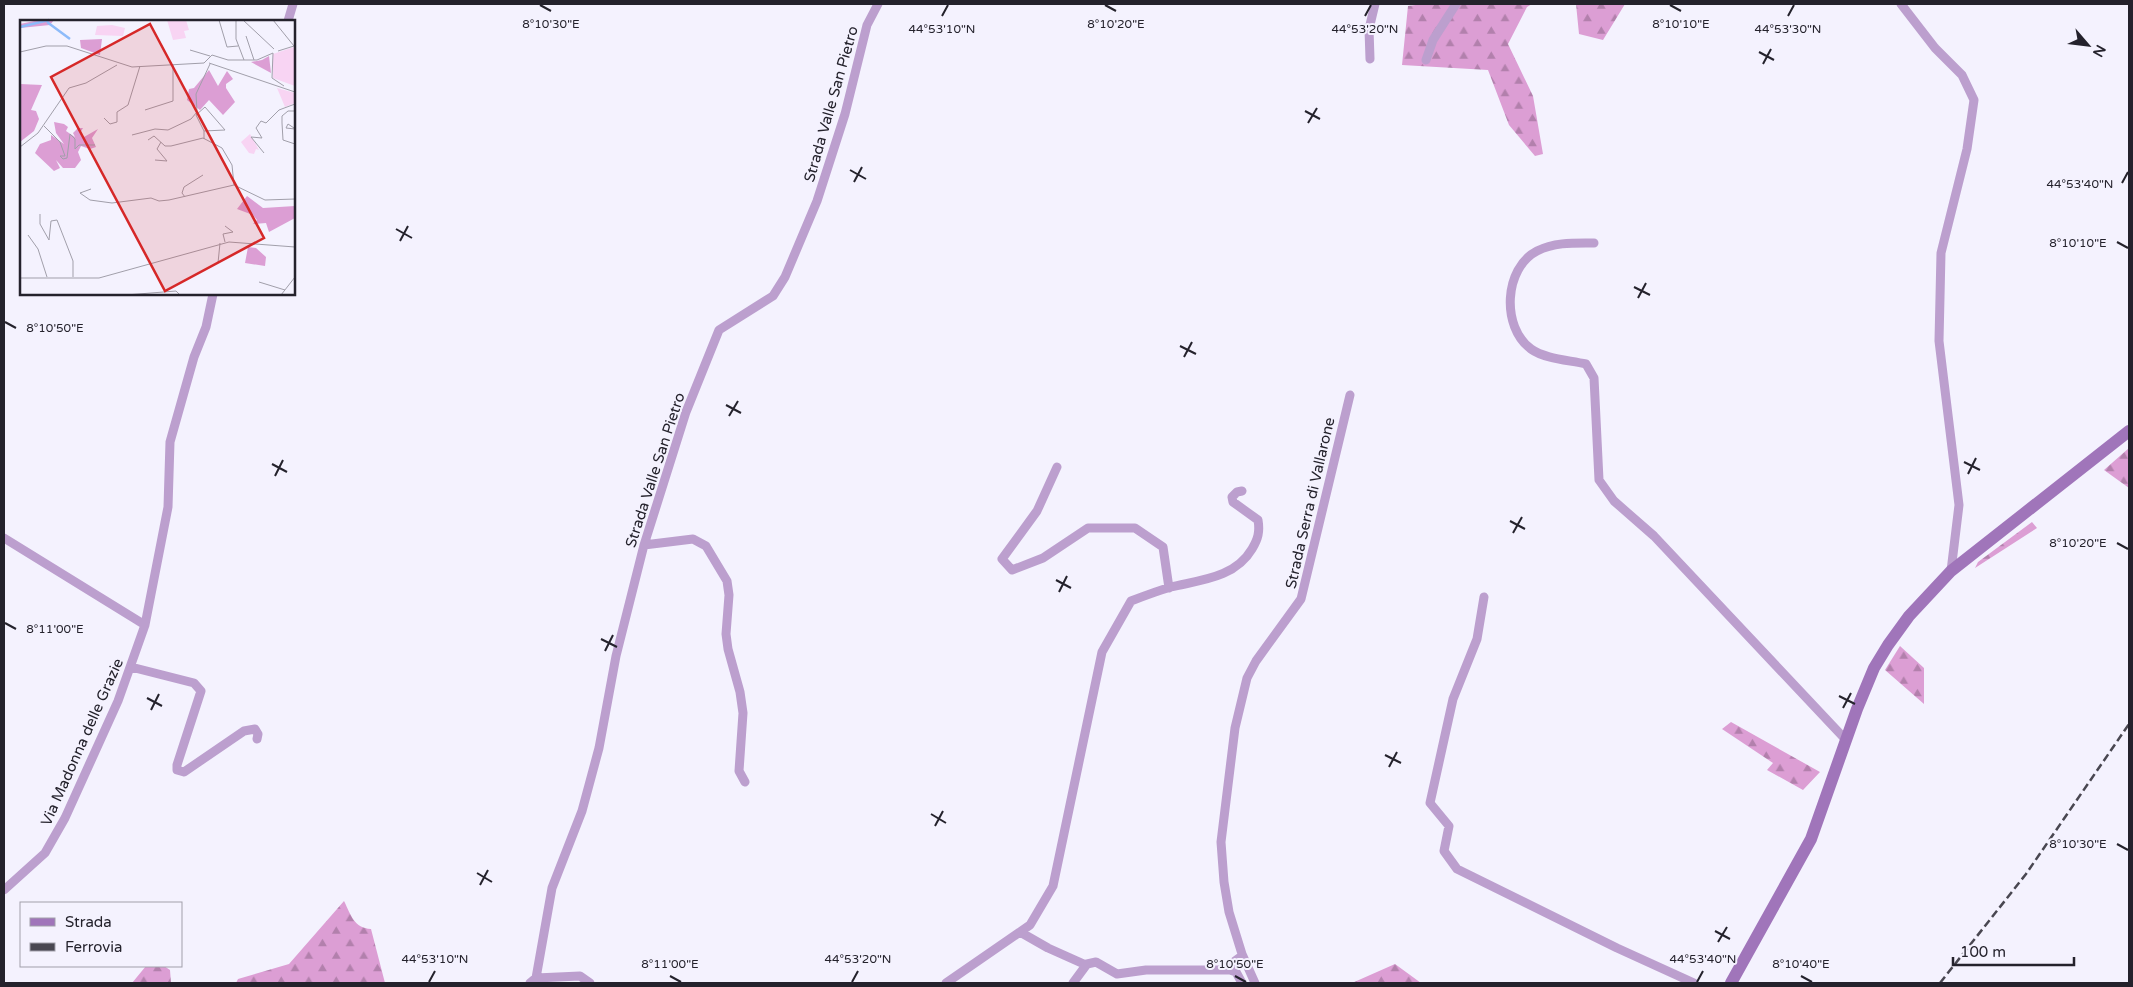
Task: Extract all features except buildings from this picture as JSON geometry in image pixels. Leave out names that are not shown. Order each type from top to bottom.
[{"type":"street","points":[[288,20],[293,4]]},
{"type":"street","name":"Strada Valle San Pietro","points":[[533,981],[552,888],[582,811],[589,784],[616,656],[644,545],[686,412],[719,330],[773,296],[785,277],[817,201],[846,114],[866,25],[878,4]]},
{"type":"street","points":[[1370,59],[1369,29],[1375,4]]},
{"type":"street","points":[[1426,60],[1433,40],[1456,4]]},
{"type":"street","points":[[1901,4],[1935,48],[1962,75],[1974,100],[1967,148],[1941,253],[1940,341],[1958,506],[1951,571]]},
{"type":"street","points":[[1594,243],[1557,244],[1536,251],[1520,265],[1512,287],[1510,309],[1514,327],[1520,339],[1533,350],[1586,364],[1594,378],[1599,480],[1614,501],[1654,536],[1846,740]]},
{"type":"street","name":"Via Madonna delle Grazie","points":[[4,890],[45,853],[49,846],[80,786],[118,702],[146,625],[168,507],[170,442],[194,357],[206,327],[214,295]]},
{"type":"street","name":"Strada Serra di Vallarone","points":[[1255,983],[1242,956],[1229,912],[1224,882],[1221,842],[1235,728],[1247,678],[1256,661],[1301,599],[1350,395]]},
{"type":"street","points":[[1731,983],[1811,839],[1874,668],[1888,645],[1909,616],[1951,571],[2129,431]]},
{"type":"street","points":[[1057,466],[1036,511],[1002,559],[1012,570],[1043,558],[1088,528],[1135,528],[1163,547],[1169,588]]},
{"type":"street","points":[[946,983],[1030,925],[1053,886],[1102,652],[1131,600],[1220,575],[1234,568],[1247,558],[1258,537],[1259,529],[1258,520],[1233,502],[1232,497],[1237,492],[1242,491]]},
{"type":"street","points":[[4,538],[146,625]]},
{"type":"street","points":[[644,545],[693,539],[706,546],[727,581],[729,595],[727,642],[740,692],[743,713],[739,771],[745,782]]},
{"type":"street","points":[[1484,597],[1477,639],[1453,699],[1430,803],[1449,826],[1444,851],[1457,869],[1694,983]]},
{"type":"street","points":[[131,667],[194,683],[201,691],[177,765],[177,770],[180,772],[184,772],[244,731],[255,730],[258,734],[257,739]]},
{"type":"street","points":[[1020,932],[1048,948],[1086,965]]},
{"type":"street","points":[[1230,970],[1234,961],[1242,956]]},
{"type":"street","points":[[1073,983],[1086,965],[1096,962],[1117,974],[1146,970],[1230,970],[1236,972],[1242,983]]},
{"type":"street","points":[[533,981],[580,976],[590,983]]},
{"type":"green space","points":[[1423,4],[1532,4],[1527,7],[1508,44],[1533,96],[1543,154],[1535,156],[1509,125],[1488,70],[1402,65],[1408,6]]},
{"type":"green space","points":[[1576,4],[1625,4],[1603,40],[1579,34]]},
{"type":"green space","points":[[2129,448],[2129,488],[2104,470]]},
{"type":"green space","points":[[2032,522],[2037,528],[1975,568],[1978,562]]},
{"type":"green space","points":[[1900,646],[1924,668],[1924,704],[1885,670]]},
{"type":"green space","points":[[1731,722],[1820,772],[1803,790],[1767,770],[1773,763],[1722,729]]},
{"type":"green space","points":[[344,901],[351,916],[357,923],[371,929],[385,983],[236,983],[238,979],[289,964]]},
{"type":"green space","points":[[1395,964],[1421,983],[1352,983]]},
{"type":"green space","points":[[145,967],[166,967],[170,970],[171,983],[132,983]]},
{"type":"railway","points":[[1940,983],[2026,874],[2129,724]]}]
